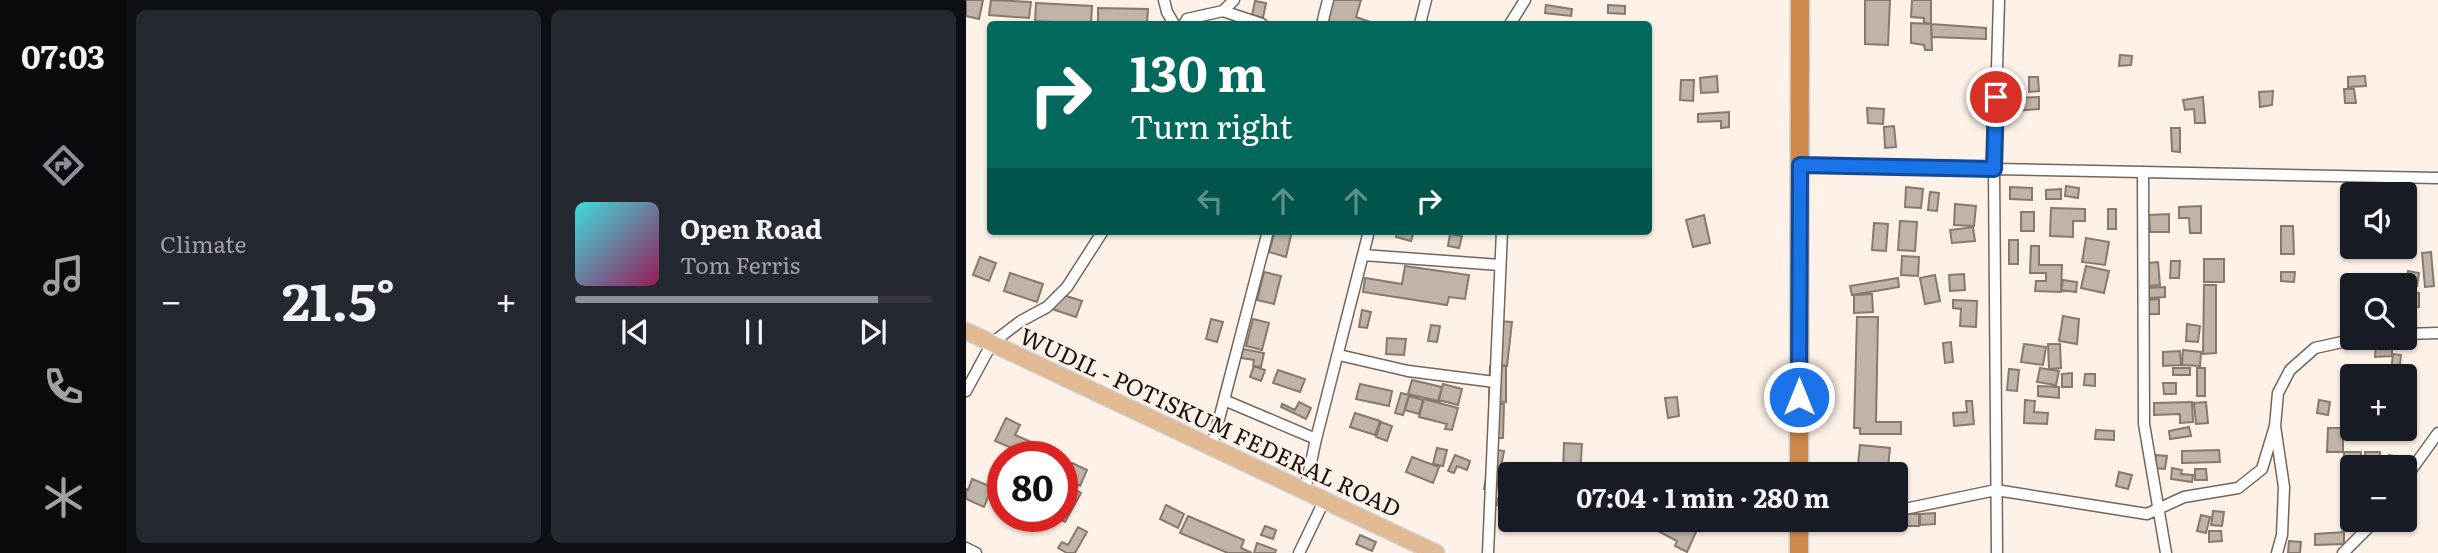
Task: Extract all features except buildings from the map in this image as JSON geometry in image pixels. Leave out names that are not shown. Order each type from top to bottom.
[{"type":"highway","points":[[1799,462],[1801,0]]},
{"type":"highway","points":[[1799,532],[1799,553]]},
{"type":"main road","name":"WUDIL - POTISKUM FEDERAL ROAD","points":[[966,331],[1436,553]]},
{"type":"street","points":[[1164,0],[1172,21]]},
{"type":"street","points":[[1186,21],[1223,10],[1234,0]]},
{"type":"street","points":[[1323,21],[1328,0]]},
{"type":"street","points":[[1421,21],[1426,0]]},
{"type":"street","points":[[1512,21],[1525,0]]},
{"type":"street","points":[[1997,553],[1994,169],[1999,0]]},
{"type":"street","points":[[1223,10],[1254,21]]},
{"type":"street","points":[[1800,165],[2438,178]]},
{"type":"street","points":[[2143,172],[2144,424],[2166,553]]},
{"type":"street","points":[[966,391],[992,343],[1021,321],[1047,307],[1067,287],[1100,235]]},
{"type":"street","points":[[1212,446],[1267,235]]},
{"type":"street","points":[[1305,490],[1368,235]]},
{"type":"street","points":[[1488,553],[1502,235]]},
{"type":"street","points":[[1363,255],[1500,265]]},
{"type":"street","points":[[2417,334],[2438,333]]},
{"type":"street","points":[[1908,508],[1996,490],[2147,514],[2184,497],[2238,488],[2262,469],[2275,426],[2278,393],[2290,370],[2315,348],[2340,342]]},
{"type":"street","points":[[1339,355],[1408,370],[1495,382]]},
{"type":"street","points":[[1224,400],[1316,439]]},
{"type":"street","points":[[2275,426],[2284,487],[2282,535],[2277,553]]},
{"type":"street","points":[[2417,462],[2438,433]]},
{"type":"street","points":[[1299,553],[1325,499]]},
{"type":"street","points":[[2343,553],[2364,532]]},
{"type":"street","points":[[966,548],[976,553]]},
{"type":"route","points":[[1799,397],[1800,165],[1994,169],[1996,97]]}]
